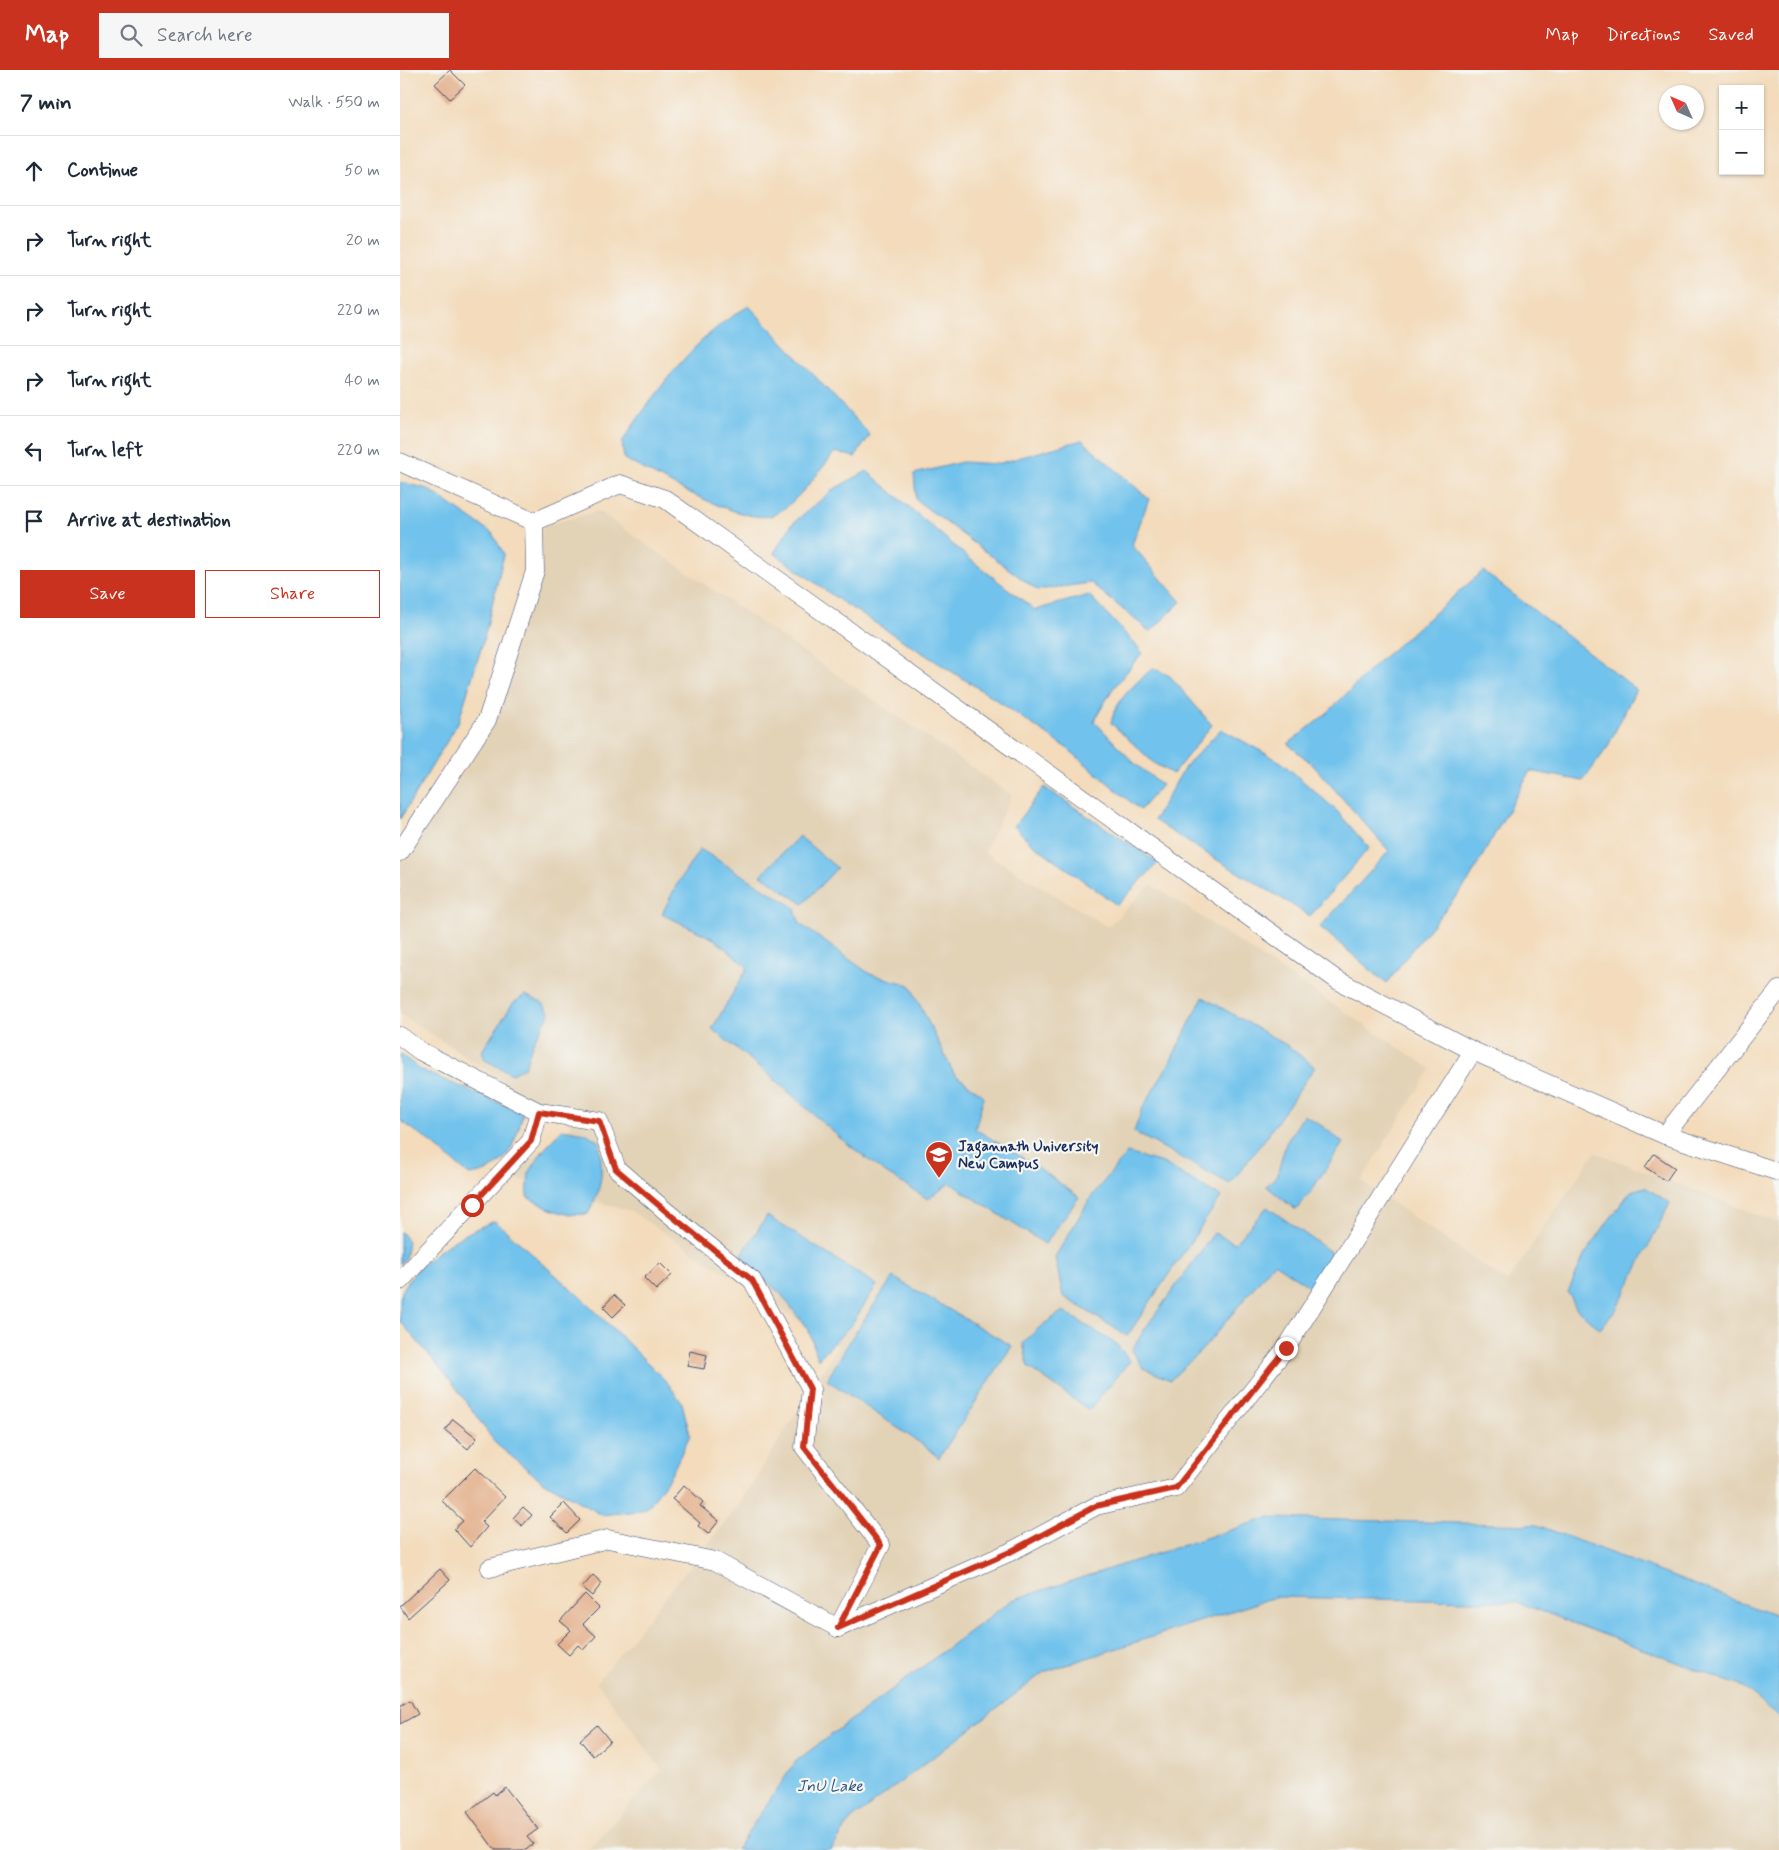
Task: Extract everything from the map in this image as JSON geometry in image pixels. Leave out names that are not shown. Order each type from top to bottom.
[{"type":"street","points":[[400,462],[534,522],[620,484],[665,499],[1337,980],[1473,1051],[1664,1135],[1779,1172]]},
{"type":"street","points":[[400,852],[487,720],[535,571],[534,522]]},
{"type":"street","points":[[1664,1135],[1779,990]]},
{"type":"street","points":[[400,1036],[420,1051],[539,1112],[599,1121],[616,1169],[752,1280],[810,1389],[804,1447],[881,1545],[838,1628]]},
{"type":"street","points":[[838,1628],[1010,1552],[1096,1506],[1176,1488],[1286,1348],[1473,1051]]},
{"type":"street","points":[[400,1281],[531,1141],[539,1112]]},
{"type":"street","points":[[490,1568],[608,1539],[714,1561],[838,1628]]},
{"type":"shaded area","name":"Jagannath University New Campus","points":[[598,511],[1012,795],[984,852],[1108,927],[1151,884],[1431,1069],[1361,1181],[1507,1282],[1595,1152],[1779,1223],[1779,1850],[588,1850],[662,1770],[597,1682],[739,1505],[838,1346],[631,1211],[510,1177],[572,1125],[400,1014],[400,858],[471,761],[544,526]]},
{"type":"water","points":[[749,306],[870,435],[855,457],[835,452],[798,496],[781,511],[773,515],[760,517],[721,507],[624,459],[622,442],[678,366],[711,333],[729,318]]},
{"type":"water","points":[[1082,440],[1149,499],[1132,545],[1181,602],[1150,632],[1091,583],[1037,590],[916,500],[914,474],[962,462],[997,464]]},
{"type":"water","points":[[867,471],[971,560],[1035,610],[1089,595],[1138,647],[1142,653],[1112,690],[1094,721],[1133,762],[1162,785],[1140,810],[1068,749],[992,697],[839,600],[774,553],[792,524],[834,489]]},
{"type":"water","points":[[400,482],[428,489],[492,533],[504,554],[484,639],[458,723],[400,819]]},
{"type":"water","points":[[1483,571],[1636,689],[1607,748],[1583,781],[1530,771],[1468,882],[1405,958],[1387,984],[1320,927],[1389,851],[1312,764],[1288,744],[1326,714],[1377,663]]},
{"type":"water","points":[[1153,668],[1170,676],[1212,725],[1173,774],[1155,764],[1111,723],[1122,699]]},
{"type":"water","points":[[1221,729],[1281,762],[1336,810],[1369,848],[1310,916],[1154,820],[1185,767]]},
{"type":"water","points":[[1044,787],[1158,863],[1117,905],[1030,842],[1014,826]]},
{"type":"water","points":[[799,836],[837,868],[803,904],[761,875]]},
{"type":"water","points":[[700,849],[794,907],[800,924],[870,974],[910,985],[954,1074],[984,1096],[975,1129],[1033,1164],[1079,1197],[1045,1244],[950,1183],[928,1199],[884,1172],[840,1138],[767,1073],[712,1029],[748,967],[714,939],[662,914],[676,886]]},
{"type":"water","points":[[525,995],[543,1003],[550,1013],[532,1044],[525,1067],[512,1074],[485,1060],[482,1051],[513,1003]]},
{"type":"water","points":[[1203,997],[1288,1046],[1315,1067],[1265,1139],[1230,1184],[1134,1132],[1142,1109],[1170,1062]]},
{"type":"water","points":[[400,1054],[421,1070],[523,1113],[512,1146],[500,1162],[482,1173],[469,1175],[433,1144],[400,1120]]},
{"type":"water","points":[[1304,1115],[1325,1128],[1343,1143],[1296,1210],[1266,1186],[1277,1175],[1286,1143]]},
{"type":"water","points":[[562,1129],[586,1133],[599,1142],[601,1179],[597,1195],[588,1214],[563,1213],[527,1197],[529,1173],[543,1151]]},
{"type":"water","points":[[1127,1153],[1163,1163],[1221,1197],[1127,1336],[1063,1296],[1055,1257],[1091,1197]]},
{"type":"water","points":[[1645,1187],[1670,1203],[1616,1310],[1600,1329],[1576,1308],[1568,1292],[1584,1256],[1609,1220],[1631,1191]]},
{"type":"water","points":[[1267,1207],[1332,1253],[1310,1287],[1274,1263],[1204,1348],[1170,1380],[1143,1368],[1132,1350],[1144,1330],[1214,1233],[1235,1243]]},
{"type":"water","points":[[767,1216],[877,1285],[851,1325],[818,1359],[809,1331],[781,1294],[740,1257]]},
{"type":"water","points":[[495,1221],[588,1304],[667,1382],[682,1403],[690,1435],[671,1475],[648,1507],[639,1511],[602,1515],[541,1480],[496,1444],[452,1382],[400,1321],[400,1298],[405,1285],[414,1273],[426,1261],[454,1241],[469,1232]]},
{"type":"water","points":[[400,1231],[408,1241],[405,1259],[400,1264]]},
{"type":"water","points":[[893,1277],[1012,1346],[939,1458],[923,1445],[827,1380],[851,1339]]},
{"type":"water","points":[[1063,1311],[1116,1344],[1130,1361],[1089,1410],[1028,1367],[1023,1343],[1041,1326]]},
{"type":"water","name":"JnU Lake","points":[[1268,1518],[1537,1525],[1779,1617],[1779,1717],[1743,1687],[1517,1602],[1275,1597],[1044,1672],[851,1820],[831,1850],[736,1850],[796,1761],[1012,1600]]},
{"type":"building","points":[[450,70],[465,85],[450,99],[435,84]]},
{"type":"building","points":[[1654,1154],[1675,1168],[1666,1181],[1645,1167]]},
{"type":"building","points":[[660,1263],[672,1275],[656,1290],[644,1278]]},
{"type":"building","points":[[614,1295],[625,1305],[613,1317],[603,1307]]},
{"type":"building","points":[[690,1351],[707,1355],[704,1369],[687,1366]]},
{"type":"building","points":[[453,1419],[477,1438],[468,1449],[445,1430]]},
{"type":"building","points":[[475,1468],[505,1497],[481,1522],[487,1527],[470,1547],[454,1529],[463,1521],[442,1501]]},
{"type":"building","points":[[684,1485],[703,1502],[700,1506],[719,1521],[708,1534],[698,1526],[700,1523],[672,1499]]},
{"type":"building","points":[[564,1503],[580,1520],[567,1533],[550,1517]]},
{"type":"building","points":[[523,1507],[532,1515],[522,1526],[513,1518]]},
{"type":"building","points":[[440,1569],[450,1580],[408,1618],[400,1606]]},
{"type":"building","points":[[593,1575],[602,1583],[592,1596],[582,1588]]},
{"type":"building","points":[[585,1594],[599,1608],[583,1624],[596,1636],[583,1650],[578,1645],[569,1655],[557,1644],[571,1630],[560,1621]]},
{"type":"building","points":[[410,1700],[418,1714],[400,1724],[400,1706]]},
{"type":"building","points":[[597,1725],[610,1741],[593,1756],[580,1740]]},
{"type":"building","points":[[505,1787],[538,1829],[527,1837],[533,1844],[526,1850],[495,1850],[467,1812],[493,1792],[495,1795]]},
{"type":"place","name":"Jagannath University New Campus","points":[[939,1179]]},
{"type":"route","points":[[472,1205],[531,1141],[539,1112],[599,1121],[616,1169],[752,1280],[810,1389],[804,1447],[881,1545],[838,1628],[1010,1552],[1096,1506],[1176,1488],[1286,1348]]}]
